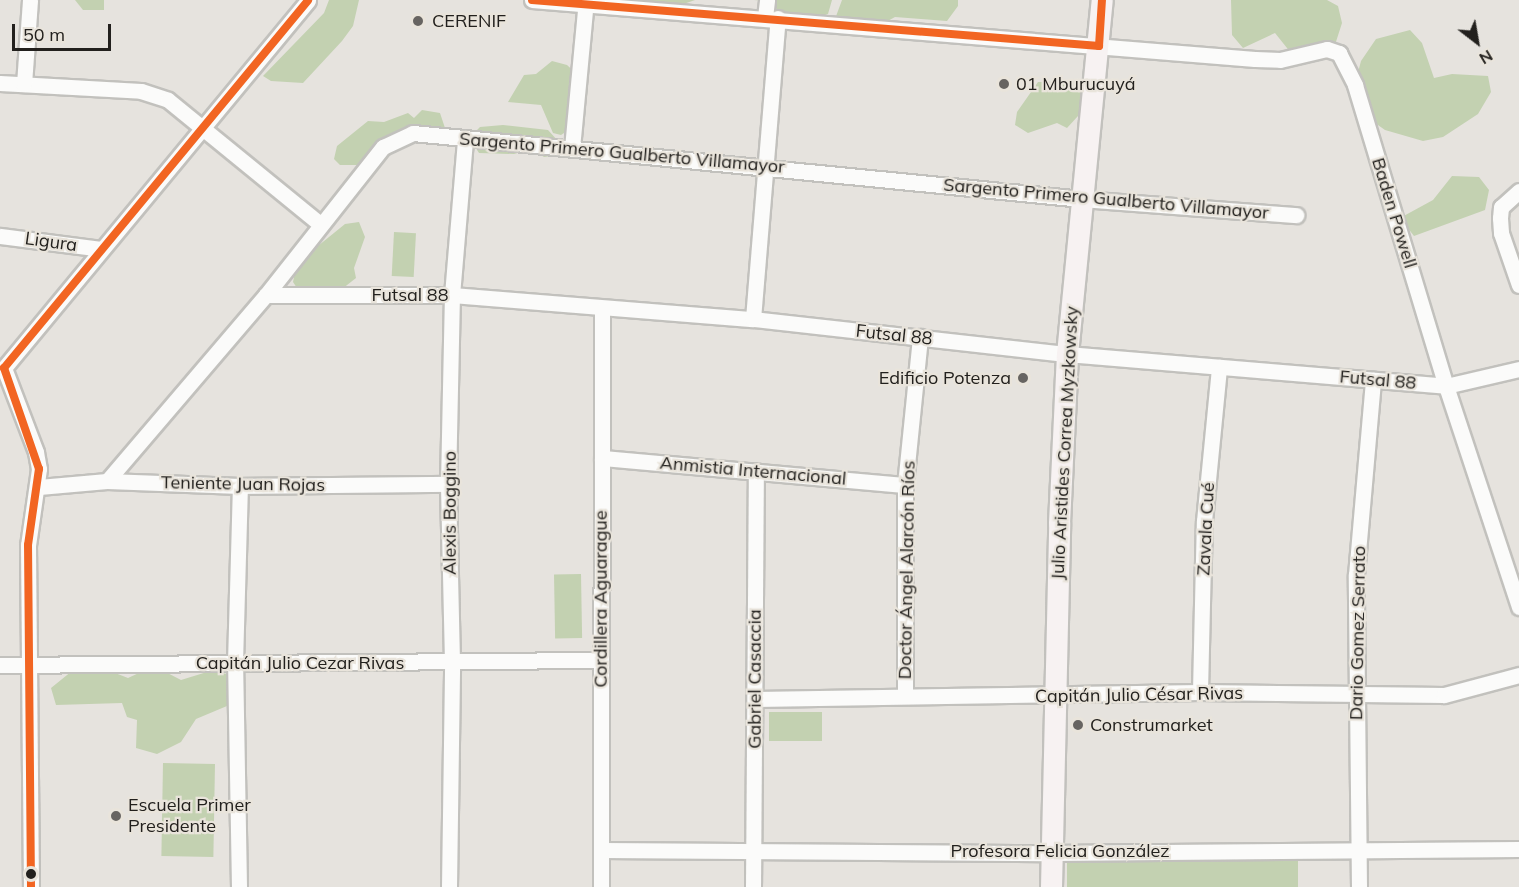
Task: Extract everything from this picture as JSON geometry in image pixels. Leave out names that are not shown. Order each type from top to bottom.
[{"type":"street","points":[[24,84],[30,0]]},
{"type":"street","points":[[31,887],[26,665],[28,545],[39,487],[36,452],[2,368],[206,128],[308,0]]},
{"type":"street","points":[[532,0],[771,17],[1099,46]]},
{"type":"street","points":[[753,319],[768,165],[771,17],[767,0]]},
{"type":"street","name":"Julio Aristides Correa Myzkowsky","points":[[1051,887],[1050,853],[1067,354],[1102,0]]},
{"type":"street","points":[[572,148],[585,3]]},
{"type":"street","name":"Baden Powell","points":[[1099,46],[1263,60],[1280,60],[1327,50],[1339,53],[1355,85],[1446,386],[1519,607]]},
{"type":"street","points":[[0,83],[141,92],[168,100],[206,128],[320,224]]},
{"type":"street","name":"Sargento Primero Gualberto Villamayor","points":[[107,481],[266,295],[383,147],[397,138],[413,134],[768,165],[1082,199],[1296,215]]},
{"type":"street","name":"Alexis Boggino","points":[[449,887],[452,662],[448,484],[452,295],[465,140]]},
{"type":"street","points":[[1519,191],[1501,207],[1500,218],[1501,233],[1519,285]]},
{"type":"street","name":"Ligura","points":[[0,236],[101,249]]},
{"type":"street","name":"Futsal 88","points":[[266,295],[452,295],[602,310],[753,319],[1067,354],[1446,386],[1519,369]]},
{"type":"street","name":"Cordillera Aguarague","points":[[601,887],[602,310]]},
{"type":"street","name":"Doctor Ángel Alarcón Ríos","points":[[905,695],[905,485],[920,337]]},
{"type":"street","name":"Zavala Cué","points":[[1200,692],[1204,521],[1220,367]]},
{"type":"street","name":"Dario Gomez Serrato","points":[[1359,887],[1360,848],[1355,694],[1356,575],[1373,380]]},
{"type":"street","name":"Anmistia Internacional","points":[[602,458],[905,485]]},
{"type":"street","name":"Gabriel Casaccia","points":[[753,887],[756,471]]},
{"type":"street","name":"Teniente Juan Rojas","points":[[39,487],[107,481],[240,486],[448,484]]},
{"type":"street","points":[[239,887],[235,663],[240,486]]},
{"type":"street","name":"Capitán Julio Cezar Rivas","points":[[0,664],[600,660]]},
{"type":"street","name":"Capitán Julio César Rivas","points":[[755,699],[905,695],[1055,697],[1200,692],[1444,695],[1519,675]]},
{"type":"street","name":"Profesora Felicia González","points":[[602,850],[753,848],[1050,853],[1360,848],[1519,849]]},
{"type":"green space","points":[[75,0],[104,0],[104,10],[83,10]]},
{"type":"green space","points":[[329,0],[359,0],[353,26],[342,41],[303,83],[271,81],[263,76],[324,13]]},
{"type":"green space","points":[[616,0],[695,0],[675,7]]},
{"type":"green space","points":[[754,0],[832,0],[828,14],[813,19],[784,18],[770,1]]},
{"type":"green space","points":[[842,0],[958,0],[958,6],[947,21],[895,17],[862,35],[846,30],[835,19]]},
{"type":"green space","points":[[1231,0],[1327,0],[1338,6],[1342,23],[1334,48],[1295,58],[1275,33],[1243,48],[1232,35]]},
{"type":"green space","points":[[1410,30],[1422,43],[1434,78],[1452,74],[1488,76],[1491,92],[1478,114],[1443,137],[1423,141],[1385,130],[1368,118],[1355,84],[1361,61],[1376,39]]},
{"type":"green space","points":[[552,61],[567,65],[580,77],[573,127],[561,135],[553,133],[541,105],[508,102],[524,75],[536,74]]},
{"type":"green space","points":[[1081,81],[1090,90],[1089,104],[1067,128],[1057,123],[1028,133],[1015,125],[1017,112],[1038,82]]},
{"type":"green space","points":[[422,110],[440,113],[445,128],[406,142],[364,165],[340,165],[334,159],[337,146],[368,121],[384,122],[408,113],[414,118]]},
{"type":"green space","points":[[503,125],[548,130],[558,141],[551,156],[544,157],[532,149],[514,154],[479,153],[472,142],[474,133],[480,127]]},
{"type":"green space","points":[[1452,176],[1479,177],[1489,190],[1485,210],[1414,236],[1400,218],[1433,200]]},
{"type":"green space","points":[[359,222],[365,237],[354,268],[356,278],[342,289],[299,291],[293,282],[297,263],[345,224]]},
{"type":"green space","points":[[394,232],[416,233],[414,277],[392,276]]},
{"type":"green space","points":[[554,574],[581,574],[582,638],[555,638]]},
{"type":"green space","points":[[154,666],[181,680],[207,672],[240,675],[246,698],[196,719],[181,742],[157,754],[136,748],[137,720],[127,717],[122,703],[56,705],[51,688],[72,671],[110,671],[128,678]]},
{"type":"green space","points":[[769,712],[822,712],[822,741],[769,741]]},
{"type":"green space","points":[[163,763],[215,764],[213,857],[161,856]]},
{"type":"green space","points":[[1067,856],[1298,856],[1298,887],[1067,887]]},
{"type":"transit line","points":[[31,887],[28,545],[39,469],[4,368],[308,0]]},
{"type":"transit line","points":[[532,0],[1099,46],[1102,0]]},
{"type":"place","name":"CERENIF","points":[[418,21]]},
{"type":"place","name":"01 Mburucuyá","points":[[1004,84]]},
{"type":"place","name":"Edificio Potenza","points":[[1023,378]]},
{"type":"place","name":"Construmarket","points":[[1078,725]]},
{"type":"place","name":"Escuela Primer Presidente","points":[[116,816]]}]
